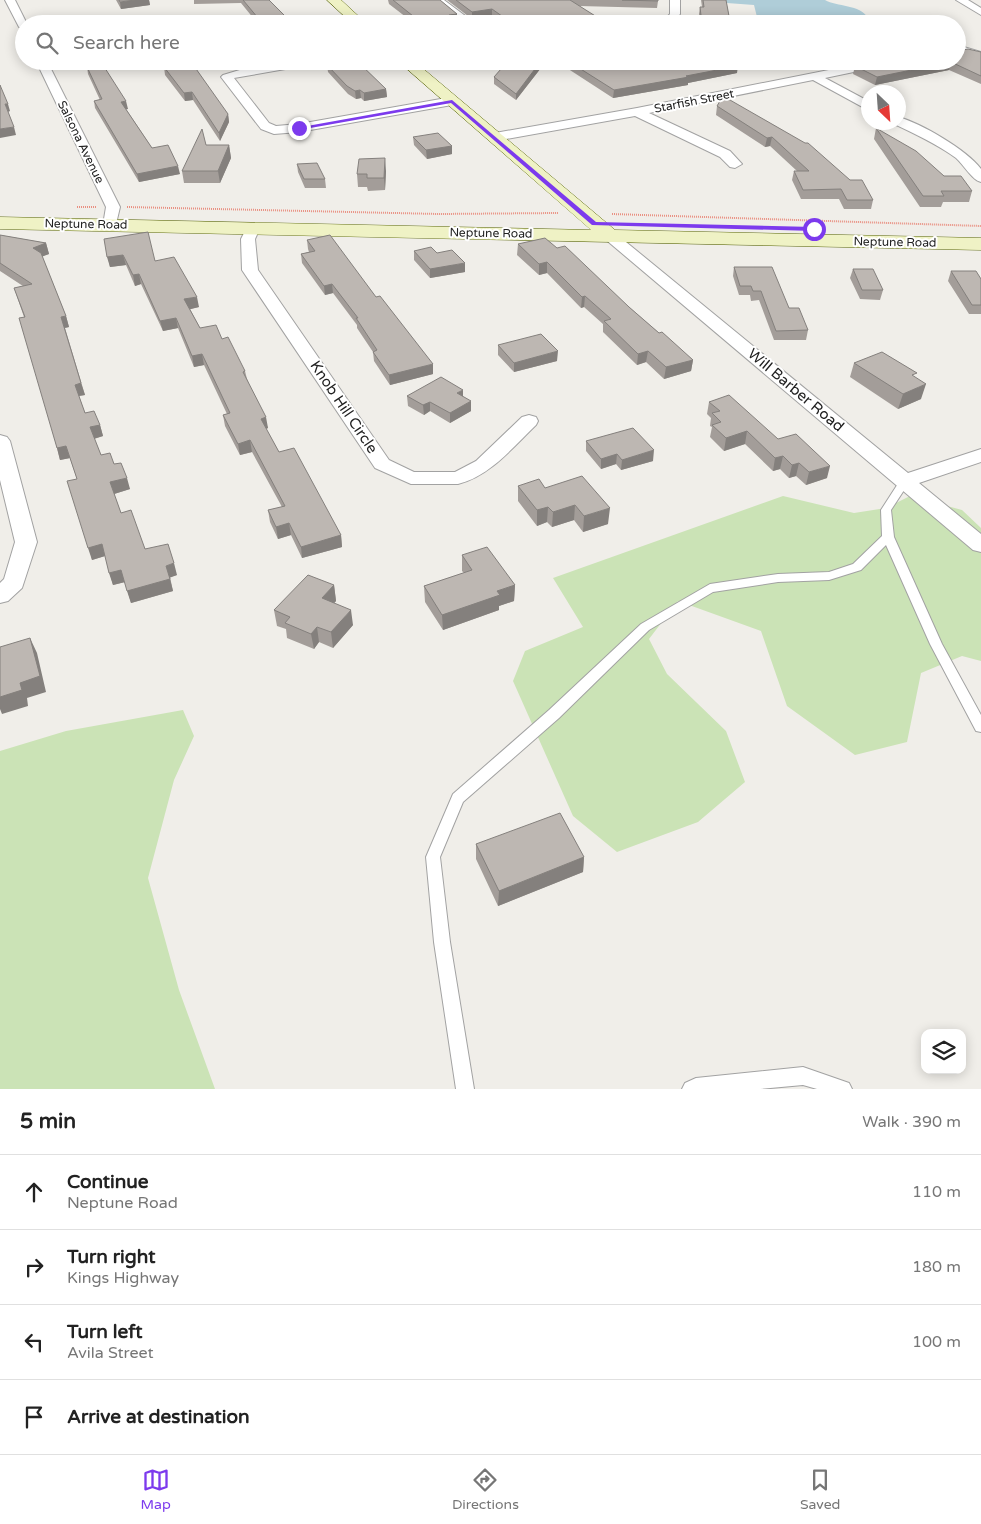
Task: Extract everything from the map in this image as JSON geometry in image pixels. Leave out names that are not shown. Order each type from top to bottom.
[{"type":"main road","points":[[333,0],[350,15]]},
{"type":"main road","points":[[416,70],[610,236]]},
{"type":"main road","name":"Neptune Road","points":[[0,211],[111,215],[588,218],[981,232]]},
{"type":"main road","name":"Neptune Road","points":[[0,223],[111,215],[253,228],[981,244]]},
{"type":"street","points":[[10,0],[18,15]]},
{"type":"street","points":[[438,0],[459,15]]},
{"type":"street","points":[[674,15],[677,7],[675,0]]},
{"type":"street","points":[[961,0],[981,12]]},
{"type":"street","points":[[966,51],[981,56]]},
{"type":"street","name":"Salsona Avenue","points":[[44,70],[111,215]]},
{"type":"street","points":[[256,70],[227,77],[265,126],[274,130],[299,128],[452,101]]},
{"type":"street","name":"Starfish Street","points":[[495,137],[637,112],[848,70]]},
{"type":"street","points":[[814,77],[861,102]]},
{"type":"street","points":[[637,112],[725,154],[735,164]]},
{"type":"street","points":[[906,125],[959,153],[975,168],[981,178]]},
{"type":"street","name":"Knob Hill Circle","points":[[253,228],[248,239],[250,270],[382,464],[411,478],[458,478],[483,465],[528,421]]},
{"type":"street","name":"Will Barber Road","points":[[610,236],[981,544]]},
{"type":"street","points":[[0,441],[26,542],[14,583],[0,595]]},
{"type":"street","points":[[905,481],[981,455]]},
{"type":"lane","points":[[905,481],[886,510],[888,537],[936,644],[981,727]]},
{"type":"lane","points":[[465,1089],[442,942],[433,857],[458,798],[554,714],[645,626],[710,588],[778,578],[829,576],[857,567],[888,537]]},
{"type":"lane","points":[[692,1089],[696,1087],[803,1076],[843,1089]]},
{"type":"path","points":[[68,207],[111,215],[439,214],[981,226]]},
{"type":"green space","points":[[783,496],[854,513],[886,508],[910,496],[962,510],[981,528],[981,661],[962,656],[921,673],[907,742],[855,755],[787,706],[761,631],[678,601],[649,639],[667,674],[726,731],[745,782],[698,822],[617,852],[573,816],[513,681],[525,651],[583,627],[553,578]]},
{"type":"green space","points":[[183,710],[194,736],[174,780],[148,878],[179,990],[215,1089],[0,1089],[0,751],[66,731]]},
{"type":"water","points":[[720,0],[825,0],[860,10],[866,15],[756,15],[754,5],[727,3]]},
{"type":"building","points":[[119,0],[135,0],[120,2]]},
{"type":"building","points":[[243,0],[269,0],[284,15],[256,15]]},
{"type":"building","points":[[393,0],[440,0],[457,14],[449,15],[412,15]]},
{"type":"building","points":[[456,0],[570,0],[594,15],[500,15],[492,9],[472,12]]},
{"type":"building","points":[[622,0],[658,0],[658,1]]},
{"type":"building","points":[[703,0],[726,0],[729,15],[701,15],[700,7],[704,7]]},
{"type":"building","points":[[966,49],[981,52],[981,76],[966,69]]},
{"type":"building","points":[[88,70],[106,70],[126,101],[121,102],[152,148],[168,145],[178,166],[137,174],[94,101],[102,99]]},
{"type":"building","points":[[166,70],[197,70],[228,114],[219,133],[192,92],[184,93]]},
{"type":"building","points":[[332,70],[366,70],[386,89],[364,93],[360,90],[355,91],[347,86]]},
{"type":"building","points":[[500,70],[534,70],[516,94],[494,77]]},
{"type":"building","points":[[582,70],[717,70],[686,76],[689,77],[614,90]]},
{"type":"building","points":[[863,70],[912,70],[877,77]]},
{"type":"building","points":[[0,85],[8,104],[5,104],[14,127],[0,129]]},
{"type":"building","points":[[723,96],[808,143],[850,180],[862,180],[873,200],[847,200],[841,189],[803,190],[794,171],[809,171],[772,137],[767,138],[717,106]]},
{"type":"building","points":[[202,129],[206,145],[229,145],[218,171],[182,171]]},
{"type":"building","points":[[877,130],[916,151],[944,176],[961,176],[972,191],[941,191],[944,196],[923,196]]},
{"type":"building","points":[[438,133],[452,146],[426,150],[413,137]]},
{"type":"building","points":[[385,158],[384,178],[367,178],[367,174],[357,174],[359,159]]},
{"type":"building","points":[[317,163],[325,179],[304,179],[297,164]]},
{"type":"building","points":[[148,232],[155,261],[174,257],[197,297],[184,299],[200,328],[216,325],[222,339],[228,337],[266,417],[261,419],[279,452],[294,448],[341,535],[301,547],[289,523],[276,527],[268,510],[285,506],[250,440],[238,444],[223,415],[230,413],[202,354],[192,356],[176,318],[160,321],[139,274],[133,275],[123,255],[107,257],[104,239]]},
{"type":"building","points":[[0,235],[46,243],[33,248],[41,253],[66,316],[61,317],[81,383],[75,385],[85,413],[94,411],[100,425],[90,427],[101,455],[110,453],[114,464],[121,463],[127,478],[110,482],[121,513],[131,510],[145,549],[168,544],[174,563],[166,566],[170,579],[127,591],[121,570],[109,573],[102,544],[88,548],[67,481],[77,479],[66,446],[57,448],[19,318],[25,317],[14,288],[32,284],[0,263]]},
{"type":"building","points":[[330,235],[376,297],[380,296],[433,364],[389,375],[373,352],[377,350],[356,318],[358,318],[332,284],[324,286],[301,254],[315,251],[307,240]]},
{"type":"building","points":[[545,238],[557,248],[565,246],[629,307],[659,333],[662,332],[693,360],[666,367],[648,351],[638,354],[604,321],[611,319],[585,296],[582,297],[547,262],[539,264],[518,244]]},
{"type":"building","points":[[431,247],[437,253],[452,250],[465,263],[430,269],[414,251]]},
{"type":"building","points":[[734,267],[772,267],[789,308],[799,308],[808,330],[776,331],[761,291],[753,291],[751,286],[740,286]]},
{"type":"building","points":[[853,269],[873,269],[883,290],[862,290]]},
{"type":"building","points":[[951,271],[976,271],[981,279],[981,305],[972,305]]},
{"type":"building","points":[[541,334],[558,351],[514,363],[498,345]]},
{"type":"building","points":[[882,352],[917,373],[912,375],[926,384],[903,394],[854,363]]},
{"type":"building","points":[[441,377],[463,390],[457,393],[471,401],[450,413],[430,402],[423,405],[407,396]]},
{"type":"building","points":[[729,395],[778,439],[796,434],[830,466],[809,472],[799,463],[792,465],[783,456],[775,458],[747,431],[726,438],[712,425],[721,422],[712,413],[720,411],[709,402]]},
{"type":"building","points":[[633,428],[654,450],[622,460],[617,454],[601,459],[586,441]]},
{"type":"building","points":[[582,476],[610,508],[584,516],[575,505],[553,512],[548,507],[537,510],[518,486],[539,479],[545,488]]},
{"type":"building","points":[[487,547],[515,585],[497,591],[500,595],[442,615],[424,586],[472,570],[462,555]]},
{"type":"building","points":[[308,575],[334,585],[322,598],[351,610],[331,632],[317,627],[311,634],[285,623],[290,617],[274,610]]},
{"type":"building","points":[[30,638],[40,676],[20,683],[22,690],[0,697],[0,647]]},
{"type":"building","points":[[560,813],[584,857],[499,891],[476,844]]},
{"type":"route","points":[[299,128],[452,101],[594,224],[814,229]]}]
